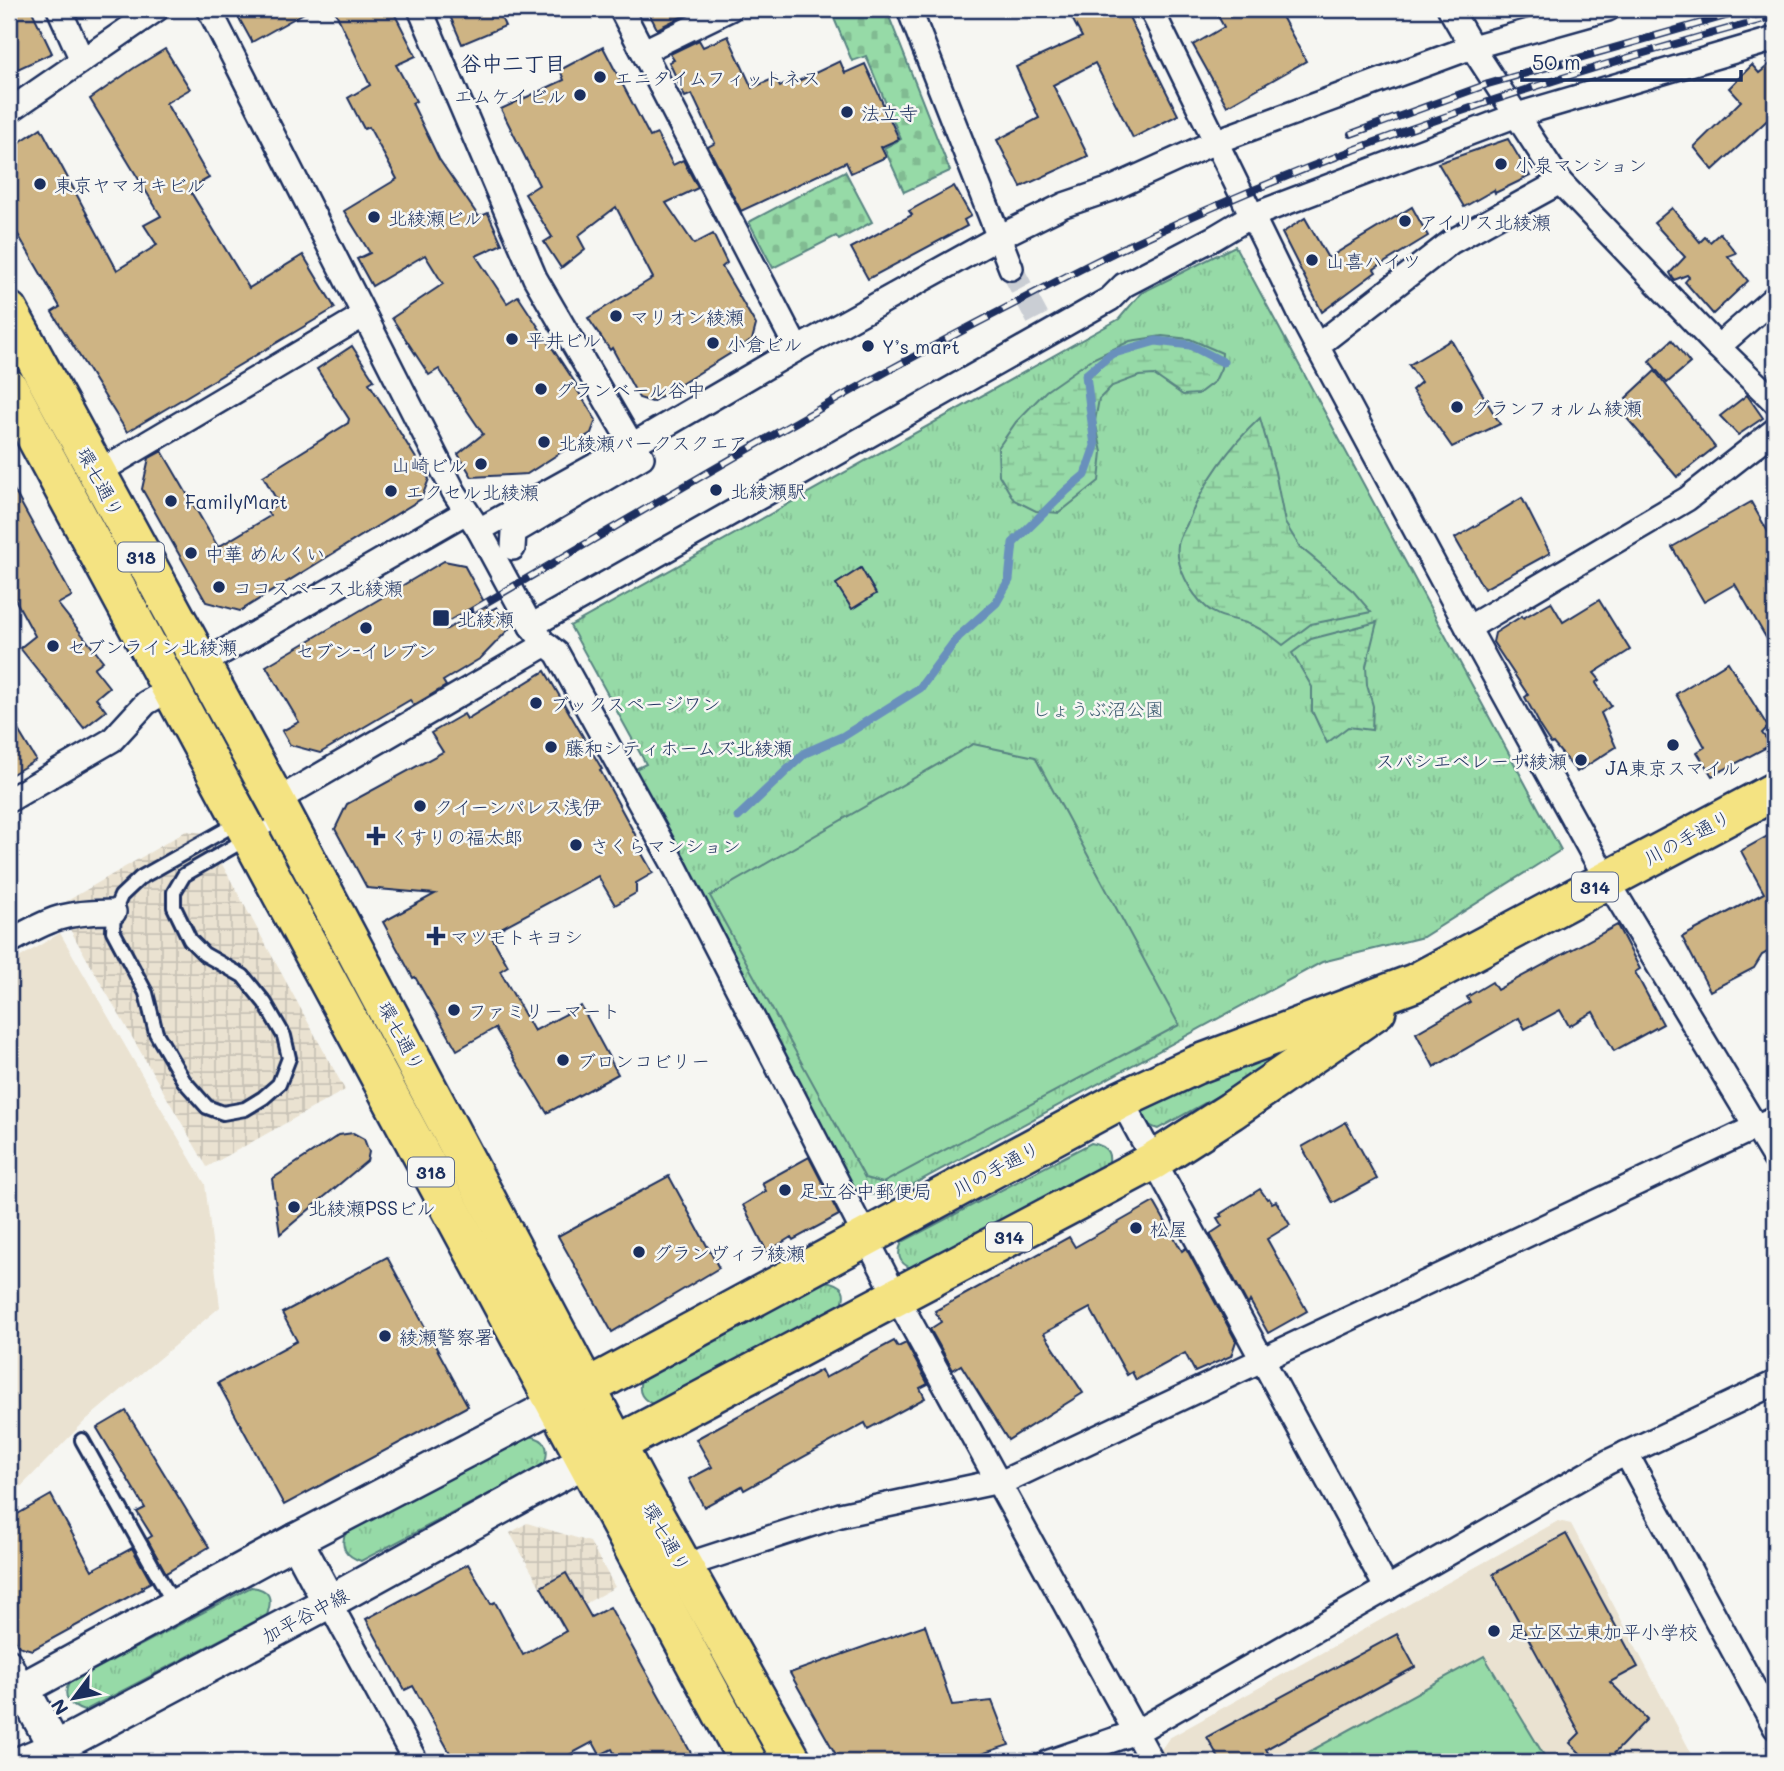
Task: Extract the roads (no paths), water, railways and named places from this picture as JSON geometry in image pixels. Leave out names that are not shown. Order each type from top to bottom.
[{"type":"main road","name":"環七通り","points":[[9,311],[200,665],[276,884],[748,1762]]},
{"type":"main road","name":"環七通り","points":[[9,388],[170,690],[256,821],[587,1387],[793,1762]]},
{"type":"main road","name":"川の手通り","points":[[554,1405],[1121,1100],[1196,1065],[1414,983],[1775,791]]},
{"type":"main road","name":"川の手通り","points":[[585,1461],[1153,1161],[1329,1045],[1414,983]]},
{"type":"street","points":[[59,9],[82,60]]},
{"type":"street","points":[[9,111],[157,9]]},
{"type":"street","points":[[209,9],[364,315],[473,521],[538,635],[557,653],[674,865],[865,1238],[1152,1762]]},
{"type":"street","points":[[420,9],[535,278],[632,445]]},
{"type":"street","points":[[621,9],[797,349]]},
{"type":"street","points":[[644,51],[730,9]]},
{"type":"street","points":[[909,9],[1005,253]]},
{"type":"street","points":[[1151,9],[1317,346],[1468,628],[1607,880],[1766,1123],[1775,1159]]},
{"type":"street","points":[[1450,9],[1560,182],[1718,347],[1775,402]]},
{"type":"street","points":[[513,548],[514,532],[817,355],[1005,253],[1064,205],[1111,189],[1217,141],[1472,47],[1608,9]]},
{"type":"street","points":[[256,821],[538,635],[1044,330],[1110,299],[1124,285],[1251,216],[1517,115],[1775,39]]},
{"type":"street","points":[[1317,346],[1451,242],[1560,182]]},
{"type":"street","points":[[200,665],[473,521],[632,445],[797,349],[1005,253]]},
{"type":"street","points":[[1718,347],[1775,297]]},
{"type":"street","points":[[97,473],[364,315]]},
{"type":"street","points":[[1468,628],[1688,499],[1775,430]]},
{"type":"street","points":[[9,800],[112,740],[146,703],[170,690]]},
{"type":"street","points":[[9,943],[56,917],[72,913],[114,912]]},
{"type":"street","points":[[1121,1100],[1387,1589]]},
{"type":"street","points":[[683,1566],[840,1515],[1009,1479],[1766,1123]]},
{"type":"street","points":[[1049,1762],[1136,1732],[1626,1453],[1775,1383]]},
{"type":"street","points":[[59,1755],[13,1682],[175,1606],[554,1405]]},
{"type":"street","points":[[1626,1453],[1775,1727]]},
{"type":"street","name":"加平谷中線","points":[[22,1762],[59,1755],[585,1461]]},
{"type":"street","points":[[296,1540],[416,1762]]},
{"type":"lane","points":[[256,821],[184,875],[174,892],[174,906],[190,940],[204,954],[243,976],[265,1003],[284,1036],[289,1058],[279,1084],[245,1109],[223,1113],[207,1107],[196,1097],[156,1033],[146,993],[113,931],[114,912],[121,896],[140,878],[256,821]]},
{"type":"lane","points":[[82,1440],[175,1606]]},
{"type":"waterway","points":[[738,817],[805,753],[842,737],[920,688],[958,637],[996,603],[1009,580],[1013,543],[1085,475],[1095,446],[1086,375],[1111,354],[1156,341],[1190,345],[1223,362]]},
{"type":"tunnel","points":[[1011,268],[1041,325]]},
{"type":"railway","points":[[1351,134],[1488,84],[1750,9]]},
{"type":"railway","points":[[446,626],[723,464],[933,346],[1149,236],[1302,170],[1458,112],[1615,62],[1775,16]]},
{"type":"place","name":"エニタイムフィットネス","points":[[600,77]]},
{"type":"place","name":"エムケイビル","points":[[580,95]]},
{"type":"place","name":"法立寺","points":[[847,112]]},
{"type":"place","name":"小泉マンション","points":[[1501,164]]},
{"type":"place","name":"東京ヤマオキビル","points":[[40,184]]},
{"type":"place","name":"北綾瀬ビル","points":[[374,217]]},
{"type":"place","name":"アイリス北綾瀬","points":[[1405,221]]},
{"type":"place","name":"山喜ハイツ","points":[[1312,260]]},
{"type":"place","name":"マリオン綾瀬","points":[[616,316]]},
{"type":"place","name":"平井ビル","points":[[512,339]]},
{"type":"place","name":"小倉ビル","points":[[713,343]]},
{"type":"place","name":"Y’s mart","points":[[868,346]]},
{"type":"place","name":"グランベール谷中","points":[[541,389]]},
{"type":"place","name":"グランフォルム綾瀬","points":[[1457,407]]},
{"type":"place","name":"北綾瀬パークスクエア","points":[[544,442]]},
{"type":"place","name":"山崎ビル","points":[[481,464]]},
{"type":"place","name":"北綾瀬駅","points":[[716,490]]},
{"type":"place","name":"エクセル北綾瀬","points":[[391,491]]},
{"type":"place","name":"FamilyMart","points":[[171,501]]},
{"type":"place","name":"中華 めんくい","points":[[191,553]]},
{"type":"place","name":"ココスペース北綾瀬","points":[[219,587]]},
{"type":"place","name":"北綾瀬","points":[[441,618]]},
{"type":"place","name":"セブン-イレブン","points":[[366,628]]},
{"type":"place","name":"セブンライン北綾瀬","points":[[53,646]]},
{"type":"place","name":"ブックスページワン","points":[[536,703]]},
{"type":"place","name":"JA東京スマイル","points":[[1673,745]]},
{"type":"place","name":"藤和シティホームズ北綾瀬","points":[[551,747]]},
{"type":"place","name":"スパシエベレーザ綾瀬","points":[[1581,760]]},
{"type":"place","name":"クイーンパレス浅伊","points":[[420,806]]},
{"type":"place","name":"くすりの福太郎","points":[[376,836]]},
{"type":"place","name":"さくらマンション","points":[[576,845]]},
{"type":"place","name":"マツモトキヨシ","points":[[436,936]]},
{"type":"place","name":"ファミリーマート","points":[[454,1010]]},
{"type":"place","name":"ブロンコビリー","points":[[563,1060]]},
{"type":"place","name":"足立谷中郵便局","points":[[785,1190]]},
{"type":"place","name":"北綾瀬PSSビル","points":[[294,1207]]},
{"type":"place","name":"松屋","points":[[1136,1228]]},
{"type":"place","name":"グランヴィラ綾瀬","points":[[639,1252]]},
{"type":"place","name":"綾瀬警察署","points":[[385,1336]]},
{"type":"place","name":"足立区立東加平小学校","points":[[1494,1631]]},
{"type":"district","name":"谷中二丁目","points":[[513,62]]},
{"type":"park label","name":"しょうぶ沼公園","points":[[1098,708]]}]
